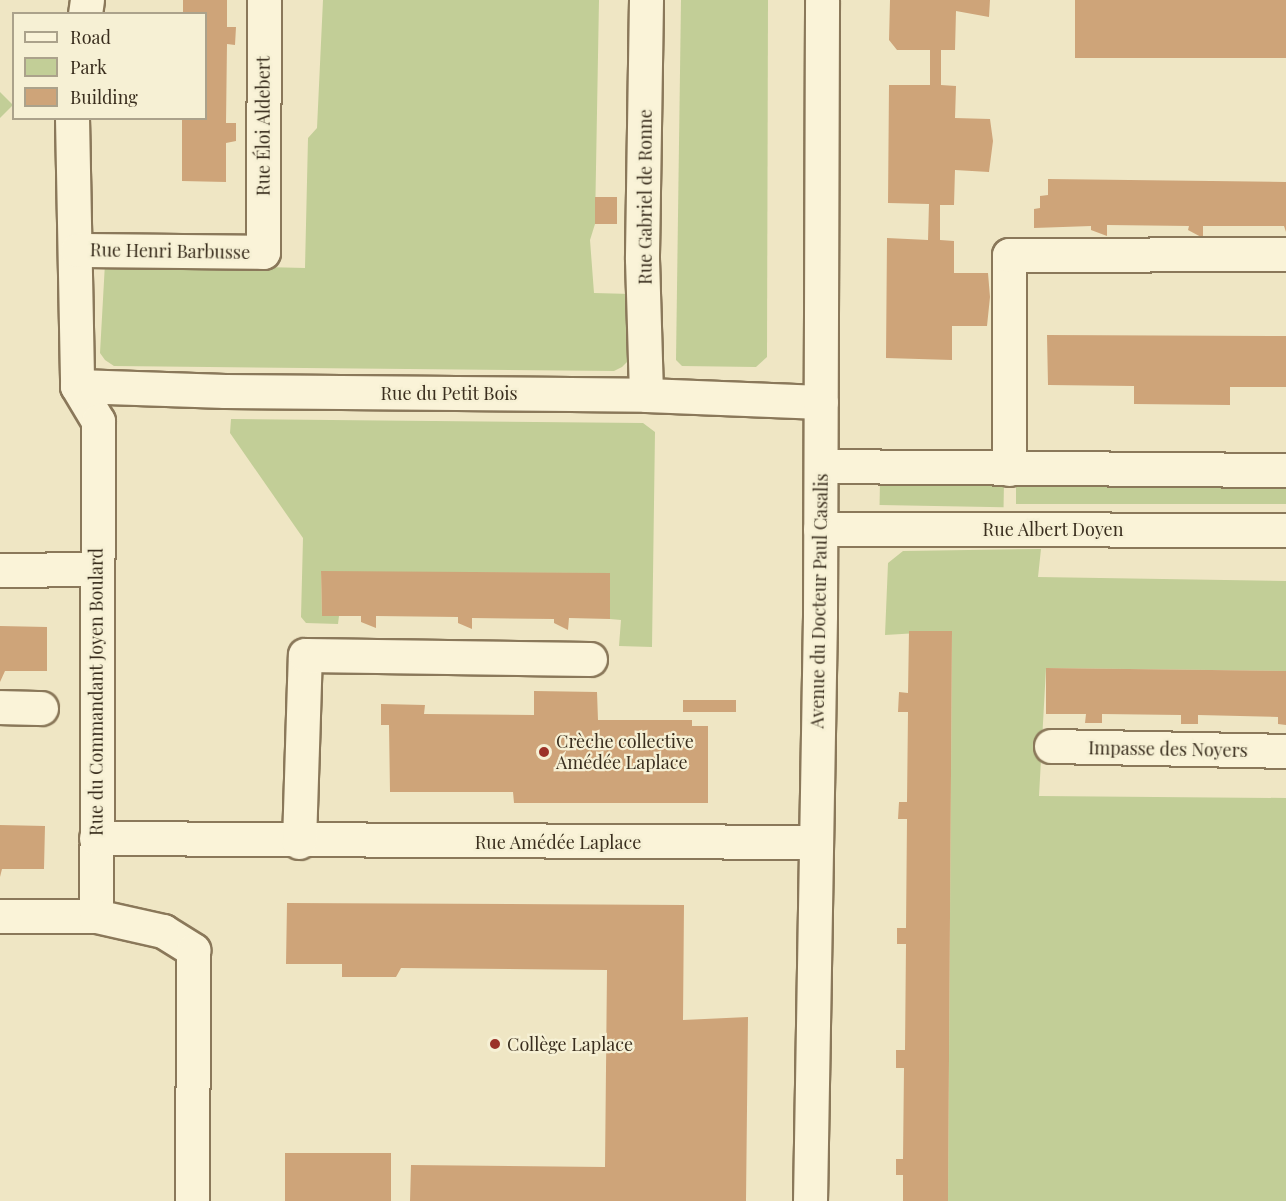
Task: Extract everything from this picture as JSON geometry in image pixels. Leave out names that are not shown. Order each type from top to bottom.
[{"type":"street","name":"Rue Éloi Aldebert","points":[[263,252],[264,0]]},
{"type":"street","name":"Rue Gabriel de Ronne","points":[[646,0],[642,259],[646,395]]},
{"type":"street","name":"Avenue du Docteur Paul Casalis","points":[[810,1201],[821,466],[822,0]]},
{"type":"street","points":[[72,120],[77,250],[77,386]]},
{"type":"street","name":"Rue Henri Barbusse","points":[[77,250],[263,252]]},
{"type":"street","points":[[1009,469],[1009,255],[1286,254]]},
{"type":"street","name":"Rue du Petit Bois","points":[[77,386],[225,392],[646,395],[821,402]]},
{"type":"street","name":"Rue du Commandant Joyen Boulard","points":[[77,386],[98,421],[96,916]]},
{"type":"street","points":[[821,466],[1286,470]]},
{"type":"street","name":"Rue Albert Doyen","points":[[820,529],[1286,530]]},
{"type":"street","points":[[0,570],[96,569]]},
{"type":"street","points":[[299,842],[305,655],[590,659]]},
{"type":"street","points":[[0,707],[41,708]]},
{"type":"street","name":"Impasse des Noyers","points":[[1051,746],[1286,752]]},
{"type":"street","name":"Rue Amédée Laplace","points":[[96,838],[299,842],[816,842]]},
{"type":"street","points":[[0,916],[96,916],[163,931],[193,950],[192,1201]]},
{"type":"green space","points":[[323,0],[599,0],[595,224],[590,240],[594,293],[631,294],[630,359],[622,367],[614,371],[114,366],[105,360],[100,353],[105,263],[305,268],[308,138],[317,128]]},
{"type":"green space","points":[[681,0],[768,0],[767,357],[756,367],[682,366],[676,360]]},
{"type":"green space","points":[[0,92],[12,106],[0,118]]},
{"type":"green space","points":[[231,419],[643,423],[655,432],[652,647],[619,646],[621,620],[610,619],[610,573],[321,572],[322,616],[339,616],[338,624],[306,623],[301,617],[303,538],[230,433]]},
{"type":"green space","points":[[880,480],[1004,482],[1004,507],[880,505]]},
{"type":"green space","points":[[1016,482],[1286,482],[1286,504],[1016,504]]},
{"type":"green space","points":[[1041,549],[1038,577],[1286,581],[1286,671],[1046,668],[1039,796],[1286,798],[1286,1201],[948,1201],[952,631],[885,635],[888,563],[903,551]]},
{"type":"building","points":[[183,0],[227,0],[227,27],[236,27],[235,45],[227,44],[226,123],[236,123],[236,141],[226,143],[226,182],[182,181],[182,120],[207,120],[207,12],[183,12]]},
{"type":"building","points":[[890,0],[990,0],[989,17],[956,11],[955,50],[941,50],[941,85],[956,86],[955,118],[990,119],[993,141],[989,172],[955,170],[954,205],[940,205],[940,240],[954,241],[954,273],[988,273],[990,297],[987,326],[952,326],[952,360],[886,358],[887,238],[928,240],[929,204],[888,203],[889,85],[930,85],[930,50],[897,50],[889,40]]},
{"type":"building","points":[[1075,0],[1286,0],[1286,58],[1075,58]]},
{"type":"building","points":[[1048,179],[1286,182],[1286,232],[1284,226],[1203,226],[1203,238],[1188,230],[1189,226],[1107,225],[1107,236],[1091,230],[1091,226],[1034,228],[1034,209],[1040,208],[1040,196],[1048,195]]},
{"type":"building","points":[[595,197],[617,197],[617,224],[595,224]]},
{"type":"building","points":[[1047,335],[1286,336],[1286,387],[1230,387],[1230,405],[1134,404],[1134,386],[1048,385]]},
{"type":"building","points":[[321,571],[610,573],[610,619],[569,618],[568,630],[554,623],[554,619],[472,618],[472,629],[458,623],[458,617],[376,616],[376,628],[361,622],[361,616],[322,616]]},
{"type":"building","points":[[0,626],[47,627],[47,671],[5,671],[0,682]]},
{"type":"building","points":[[909,631],[952,631],[948,1201],[903,1201],[903,1175],[896,1175],[896,1159],[903,1159],[904,1068],[896,1068],[896,1050],[905,1050],[906,944],[897,944],[897,928],[906,928],[907,819],[898,819],[899,802],[907,802],[908,712],[898,712],[899,692],[908,693]]},
{"type":"building","points":[[1046,668],[1286,671],[1286,725],[1278,724],[1278,717],[1198,715],[1198,724],[1181,724],[1181,715],[1102,714],[1102,723],[1085,723],[1086,714],[1046,714]]},
{"type":"building","points":[[534,691],[597,692],[598,720],[692,720],[692,726],[708,726],[708,803],[514,803],[513,792],[390,792],[389,725],[381,725],[381,704],[425,705],[424,714],[534,715]]},
{"type":"building","points":[[683,700],[736,700],[736,712],[683,712]]},
{"type":"building","points":[[0,825],[45,826],[44,869],[2,869],[0,877]]},
{"type":"building","points":[[287,903],[684,905],[683,1020],[748,1017],[746,1201],[410,1201],[411,1165],[605,1167],[607,970],[401,968],[396,977],[342,977],[342,964],[286,964]]},
{"type":"building","points":[[285,1153],[391,1153],[391,1201],[285,1201]]},
{"type":"place","name":"Crèche collective Amédée Laplace","points":[[544,752]]},
{"type":"place","name":"Collège Laplace","points":[[495,1044]]}]
